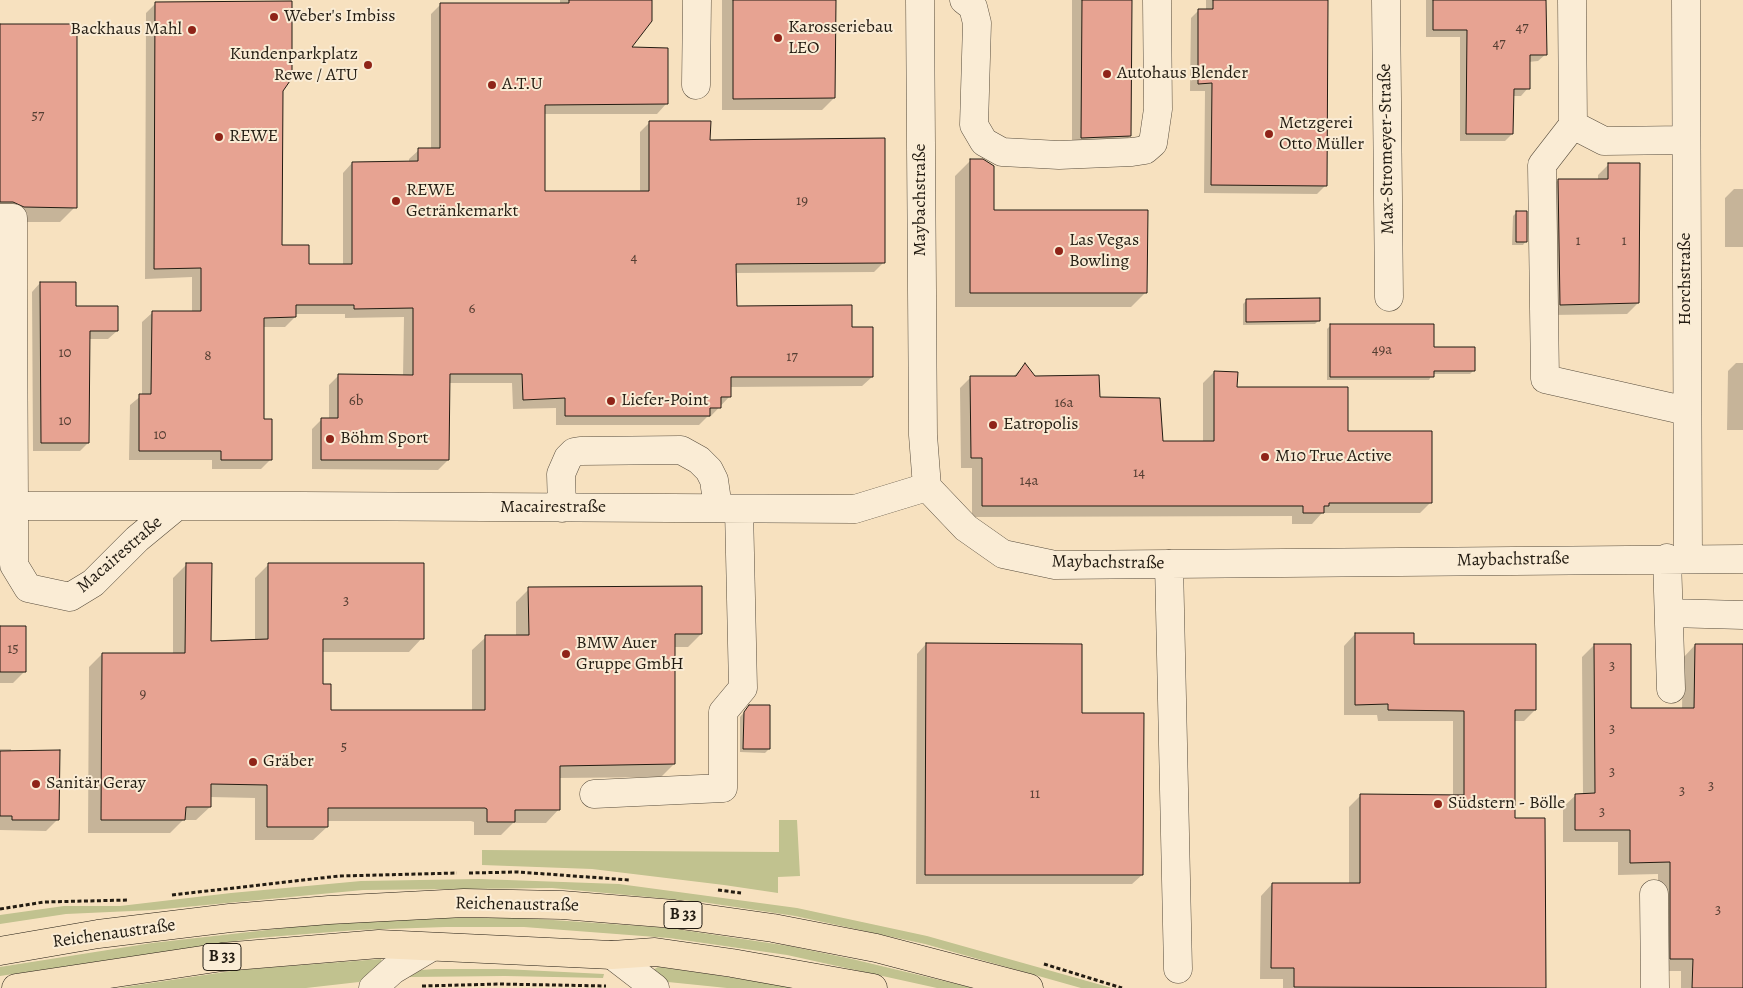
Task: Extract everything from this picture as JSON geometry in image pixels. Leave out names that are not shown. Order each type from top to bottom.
[{"type":"main road","name":"Reichenaustraße","points":[[0,951],[98,934],[230,918],[329,910],[464,903],[562,905],[674,914],[774,928],[876,948],[1029,988]]},
{"type":"main road","name":"B 33","points":[[16,988],[222,958],[379,944],[430,948],[546,950],[612,954],[656,952],[751,966],[873,988]]},
{"type":"street","points":[[696,0],[696,85]]},
{"type":"street","name":"Maybachstraße","points":[[920,0],[923,435],[927,488],[966,528],[1003,554],[1055,565],[1677,558],[1743,559]]},
{"type":"street","points":[[969,4],[977,23],[974,125],[984,142],[1002,152],[1041,154],[1132,152],[1145,150],[1154,143],[1158,109],[1157,0]]},
{"type":"street","name":"Max-Stromeyer-Straße","points":[[1386,0],[1389,297]]},
{"type":"street","points":[[1572,0],[1573,125],[1542,165],[1545,379],[1687,411]]},
{"type":"street","name":"Horchstraße","points":[[1671,689],[1669,613],[1677,558],[1687,411],[1686,0]]},
{"type":"street","points":[[1573,125],[1604,141],[1686,140]]},
{"type":"street","name":"Macairestraße","points":[[0,218],[13,218],[7,284],[14,328],[14,565],[28,588],[70,597],[92,583],[137,539],[177,506]]},
{"type":"street","points":[[562,508],[561,474],[568,458],[574,452],[682,450],[699,460],[709,470],[728,508],[743,688],[723,712],[723,788],[594,794]]},
{"type":"street","name":"Macairestraße","points":[[14,506],[855,509],[927,488]]},
{"type":"street","points":[[1170,564],[1178,969]]},
{"type":"street","points":[[1669,613],[1743,614]]},
{"type":"street","points":[[1654,894],[1655,988]]},
{"type":"street","points":[[374,988],[393,970],[430,948]]},
{"type":"street","points":[[612,954],[655,988]]},
{"type":"path","points":[[374,988],[498,984],[655,988]]},
{"type":"green space","points":[[779,820],[797,820],[800,876],[778,877],[778,893],[592,869],[482,865],[482,850],[779,852]]},
{"type":"green space","points":[[479,879],[619,884],[797,908],[927,936],[1112,988],[1081,988],[925,944],[795,916],[702,902],[552,888],[363,890],[154,910],[66,914],[0,924],[0,915],[64,906],[120,906],[361,881]]},
{"type":"green space","points":[[524,918],[669,928],[789,946],[973,988],[937,988],[787,955],[669,938],[524,927],[357,930],[256,938],[0,976],[0,967],[152,943],[356,920]]},
{"type":"green space","points":[[381,959],[383,964],[359,982],[306,988],[118,988],[238,970]]},
{"type":"green space","points":[[658,967],[797,988],[727,988],[668,982],[654,972],[653,970]]},
{"type":"green space","points":[[504,969],[604,974],[603,978],[408,977],[421,970]]},
{"type":"building","points":[[569,0],[652,0],[652,21],[632,47],[668,48],[668,104],[545,105],[545,191],[649,191],[649,121],[711,121],[710,140],[885,138],[885,263],[736,264],[737,306],[852,305],[852,327],[873,327],[873,377],[731,377],[731,397],[721,397],[721,408],[710,408],[710,416],[565,416],[565,398],[523,400],[522,374],[450,374],[449,460],[321,460],[321,418],[338,418],[338,374],[413,375],[413,308],[354,309],[354,305],[296,305],[296,317],[264,318],[264,419],[272,419],[272,460],[221,460],[221,451],[139,451],[139,394],[151,394],[152,311],[201,311],[201,268],[154,269],[155,2],[292,1],[292,78],[283,91],[282,245],[309,245],[309,264],[352,264],[352,162],[418,161],[418,148],[440,148],[440,3],[569,3]]},
{"type":"building","points":[[733,0],[836,0],[835,98],[733,99]]},
{"type":"building","name":"Autohaus Blender","points":[[1082,0],[1132,0],[1131,136],[1081,138]]},
{"type":"building","name":"Metzgerei Otto Müller","points":[[1213,0],[1328,0],[1327,186],[1211,185],[1212,83],[1198,84],[1198,9],[1213,9]]},
{"type":"building","points":[[1433,0],[1546,0],[1547,55],[1530,55],[1530,89],[1514,89],[1513,134],[1466,134],[1467,30],[1433,30]]},
{"type":"building","points":[[0,24],[77,24],[77,208],[24,207],[13,202],[0,202]]},
{"type":"building","name":"Las Vegas Bowling","points":[[970,159],[983,159],[994,166],[994,210],[1148,210],[1147,293],[970,293]]},
{"type":"building","points":[[1608,163],[1640,163],[1639,303],[1560,305],[1558,179],[1608,179]]},
{"type":"building","points":[[1516,211],[1527,211],[1527,242],[1516,242]]},
{"type":"building","points":[[40,282],[76,282],[76,306],[118,306],[118,331],[90,331],[89,443],[41,443]]},
{"type":"building","points":[[1320,298],[1320,321],[1246,322],[1246,299]]},
{"type":"building","points":[[1330,324],[1434,324],[1434,347],[1475,347],[1475,371],[1434,371],[1434,377],[1330,377]]},
{"type":"building","points":[[1025,363],[1035,376],[1099,375],[1100,397],[1160,398],[1163,441],[1214,441],[1214,371],[1238,372],[1237,387],[1348,387],[1348,431],[1432,431],[1432,503],[1329,503],[1329,506],[1324,506],[1324,513],[1303,513],[1303,506],[982,506],[982,458],[971,458],[970,376],[1016,376]]},
{"type":"building","points":[[186,563],[212,563],[211,641],[268,639],[268,563],[424,563],[424,639],[323,639],[323,684],[331,684],[331,710],[485,710],[485,635],[529,635],[528,587],[702,586],[702,634],[675,634],[675,764],[560,766],[560,810],[515,810],[515,822],[487,822],[487,809],[485,808],[328,808],[328,827],[267,827],[267,785],[211,784],[211,807],[186,807],[185,820],[101,820],[102,653],[185,653]]},
{"type":"building","points":[[0,626],[26,626],[26,672],[0,672]]},
{"type":"building","name":"Südstern - Bölle","points":[[1355,633],[1414,633],[1414,644],[1536,644],[1536,710],[1515,710],[1515,818],[1545,818],[1546,988],[1294,987],[1294,968],[1271,968],[1272,883],[1360,883],[1360,794],[1464,795],[1464,711],[1388,710],[1388,704],[1355,705]]},
{"type":"building","points":[[926,643],[1082,644],[1082,713],[1144,713],[1143,875],[925,875]]},
{"type":"building","points":[[1594,644],[1631,644],[1631,708],[1694,708],[1695,644],[1743,644],[1743,988],[1692,988],[1693,959],[1670,959],[1670,862],[1630,863],[1630,830],[1575,830],[1575,794],[1595,793]]},
{"type":"building","points":[[749,705],[770,705],[770,749],[743,749],[744,712]]},
{"type":"building","name":"Sanitär Geray","points":[[60,750],[59,820],[12,820],[12,816],[0,816],[0,751]]},
{"type":"place","name":"Weber's Imbiss","points":[[274,17]]},
{"type":"place","name":"Backhaus Mahl","points":[[192,30]]},
{"type":"place","name":"Karosseriebau LEO","points":[[778,38]]},
{"type":"place","name":"Kundenparkplatz Rewe / ATU","points":[[368,65]]},
{"type":"place","name":"Autohaus Blender","points":[[1107,74]]},
{"type":"place","name":"A.T.U","points":[[492,85]]},
{"type":"place","name":"Metzgerei Otto Müller","points":[[1269,134]]},
{"type":"place","name":"REWE","points":[[219,137]]},
{"type":"place","name":"REWE Getränkemarkt","points":[[396,201]]},
{"type":"place","name":"Las Vegas Bowling","points":[[1059,251]]},
{"type":"place","name":"Liefer-Point","points":[[611,401]]},
{"type":"place","name":"Eatropolis","points":[[993,425]]},
{"type":"place","name":"Böhm Sport","points":[[330,439]]},
{"type":"place","name":"M10 True Active","points":[[1265,457]]},
{"type":"place","name":"BMW Auer Gruppe GmbH","points":[[566,654]]},
{"type":"place","name":"Gräber","points":[[253,762]]},
{"type":"place","name":"Sanitär Geray","points":[[36,784]]},
{"type":"place","name":"Südstern - Bölle","points":[[1438,804]]}]
